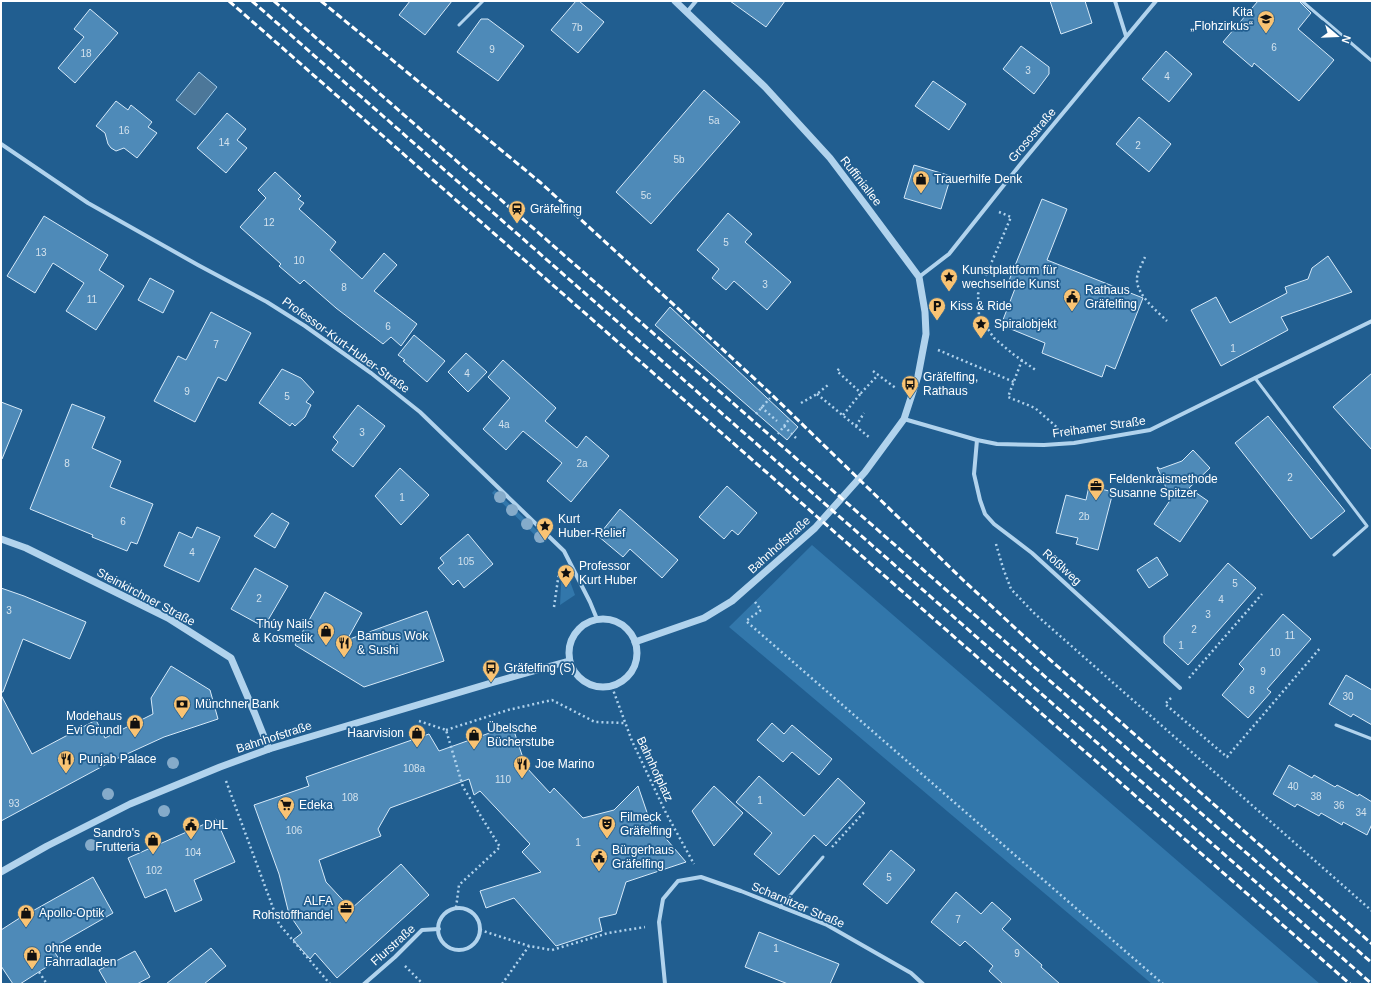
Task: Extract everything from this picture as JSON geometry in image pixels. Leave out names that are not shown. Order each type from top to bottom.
[{"type":"street","name":"Ruffiniallee","points":[[675,1],[764,87],[830,158],[919,277],[925,312],[925,344],[918,376],[904,420]]},
{"type":"street","points":[[688,12],[696,1]]},
{"type":"street","points":[[1115,1],[1126,36]]},
{"type":"street","name":"Grosostraße","points":[[919,277],[949,254],[1019,166],[1156,1]]},
{"type":"street","name":"Professor-Kurt-Huber-Straße","points":[[1,144],[88,203],[267,302],[305,326],[371,373],[420,412],[564,551],[597,619]]},
{"type":"street","name":"Freihamer Straße","points":[[904,420],[978,440],[1005,444],[1044,445],[1074,443],[1150,430],[1372,321]]},
{"type":"street","name":"Bahnhofstraße","points":[[635,642],[704,618],[732,601],[815,528],[865,472],[904,420]]},
{"type":"street","name":"Rößlweg","points":[[978,440],[974,474],[985,514],[994,524],[1032,553],[1180,688]]},
{"type":"street","name":"Steinkirchner Straße","points":[[1,539],[26,548],[168,618],[231,658],[269,749]]},
{"type":"street","points":[[597,619],[609,619],[620,624],[630,632],[635,642],[637,653],[636,664],[630,675],[622,682],[612,687],[598,688],[585,683],[575,674],[569,661],[568,650],[571,639],[582,626],[597,619]]},
{"type":"street","name":"Bahnhofstraße","points":[[1,872],[47,846],[130,804],[220,767],[269,749],[569,661]]},
{"type":"street","points":[[665,984],[659,922],[663,900],[678,881],[701,877]]},
{"type":"street","name":"Scharnitzer Straße","points":[[701,877],[827,926],[911,973],[923,984]]},
{"type":"street","points":[[456,908],[468,910],[478,918],[480,930],[479,937],[469,948],[455,950],[443,942],[439,929],[440,922],[444,916],[449,911],[456,908]]},
{"type":"street","name":"Flurstraße","points":[[364,984],[395,957],[422,930],[439,929]]},
{"type":"lane","points":[[459,25],[483,1]]},
{"type":"lane","points":[[1302,1],[1372,61]]},
{"type":"lane","points":[[1255,378],[1367,526],[1334,554]]},
{"type":"lane","points":[[1336,725],[1372,739]]},
{"type":"lane","points":[[780,907],[823,857]]},
{"type":"path","points":[[1011,217],[978,294],[979,316],[994,338],[1037,371]]},
{"type":"path","points":[[1145,257],[1137,280],[1139,288],[1149,304],[1167,321]]},
{"type":"path","points":[[925,344],[1014,382]]},
{"type":"path","points":[[1022,360],[1008,397],[1035,408],[1074,443]]},
{"type":"path","points":[[839,369],[837,371],[861,393]]},
{"type":"path","points":[[873,371],[910,399]]},
{"type":"path","points":[[843,415],[878,375]]},
{"type":"path","points":[[800,403],[817,394],[828,385]]},
{"type":"path","points":[[891,391],[893,386]]},
{"type":"path","points":[[817,394],[871,438]]},
{"type":"path","points":[[756,414],[770,398]]},
{"type":"path","points":[[761,407],[777,421]]},
{"type":"path","points":[[856,426],[864,413]]},
{"type":"path","points":[[778,434],[790,418]]},
{"type":"path","points":[[784,426],[796,438]]},
{"type":"path","points":[[554,607],[560,568]]},
{"type":"path","points":[[1003,568],[1011,589],[1034,613],[1372,911]]},
{"type":"path","points":[[1262,594],[1165,704],[1227,757],[1321,647]]},
{"type":"path","points":[[761,610],[746,621],[1162,984]]},
{"type":"path","name":"Bahnhofplatz","points":[[612,687],[632,741],[666,813],[701,877]]},
{"type":"path","points":[[413,707],[417,720],[446,730],[508,710],[552,700],[595,722],[625,723]]},
{"type":"path","points":[[446,730],[463,787],[500,847],[459,885],[456,908]]},
{"type":"path","points":[[220,767],[279,924],[330,984]]},
{"type":"path","points":[[823,857],[865,811]]},
{"type":"path","points":[[1368,908],[1372,904]]},
{"type":"path","points":[[480,930],[529,946],[552,950],[608,934],[643,928],[659,922]]},
{"type":"path","points":[[502,984],[529,946]]},
{"type":"path","points":[[395,957],[423,984]]},
{"type":"path","points":[[38,972],[48,984]]},
{"type":"shaded area","points":[[199,72],[217,87],[195,115],[176,100]]},
{"type":"shaded area","points":[[495,490],[547,540],[543,543],[492,493]]},
{"type":"shaded area","points":[[812,545],[1320,984],[1152,984],[729,627]]},
{"type":"shaded area","points":[[564,565],[575,595],[560,605],[562,568]]},
{"type":"building","points":[[410,1],[452,1],[425,35],[399,15]]},
{"type":"building","points":[[576,1],[579,1],[604,22],[578,53],[551,30]]},
{"type":"building","points":[[730,1],[785,1],[766,27]]},
{"type":"building","points":[[1050,1],[1085,1],[1092,23],[1061,34]]},
{"type":"building","points":[[1258,1],[1299,1],[1311,13],[1298,29],[1334,60],[1299,101],[1254,63],[1252,67],[1223,42]]},
{"type":"building","points":[[90,9],[118,33],[75,83],[58,68],[84,37],[74,29]]},
{"type":"building","points":[[481,19],[488,19],[524,46],[498,81],[457,52]]},
{"type":"building","points":[[1021,46],[1049,67],[1049,74],[1034,94],[1003,69]]},
{"type":"building","points":[[1166,51],[1192,74],[1169,102],[1142,79]]},
{"type":"building","points":[[933,81],[966,104],[949,130],[915,106]]},
{"type":"building","points":[[704,90],[740,122],[651,224],[616,192]]},
{"type":"building","points":[[116,101],[128,110],[131,105],[152,122],[148,127],[157,133],[137,158],[124,148],[116,151],[111,148],[108,144],[105,133],[96,126]]},
{"type":"building","points":[[227,113],[246,129],[237,140],[247,148],[226,173],[197,148]]},
{"type":"building","points":[[1139,117],[1171,144],[1149,172],[1116,144]]},
{"type":"building","points":[[914,165],[951,176],[941,209],[904,198]]},
{"type":"building","points":[[275,172],[301,196],[298,199],[304,203],[299,209],[336,242],[330,250],[362,279],[384,253],[397,265],[374,291],[417,324],[401,346],[391,337],[383,344],[336,308],[304,280],[300,284],[279,266],[281,264],[240,227],[266,198],[258,190]]},
{"type":"building","name":"Rathaus Gräfelfing","points":[[1042,199],[1067,209],[1047,260],[1143,298],[1115,369],[1106,365],[1102,377],[1042,353],[1045,343],[1001,325],[1016,286],[1008,283]]},
{"type":"building","points":[[728,213],[752,234],[745,242],[791,282],[767,310],[734,281],[726,290],[712,278],[719,269],[697,250]]},
{"type":"building","points":[[44,216],[108,255],[99,270],[124,286],[96,330],[66,311],[84,283],[53,263],[35,293],[7,276]]},
{"type":"building","points":[[1328,256],[1352,292],[1281,317],[1288,330],[1221,366],[1191,310],[1216,297],[1230,323],[1287,293],[1285,287],[1308,279],[1312,268]]},
{"type":"building","points":[[150,278],[174,291],[163,313],[138,300]]},
{"type":"building","points":[[670,307],[798,427],[787,440],[655,325]]},
{"type":"building","points":[[211,312],[251,333],[226,381],[218,377],[195,422],[154,401],[178,356],[186,360]]},
{"type":"building","points":[[414,335],[445,361],[427,382],[398,355]]},
{"type":"building","points":[[466,353],[487,372],[468,392],[448,372]]},
{"type":"building","points":[[503,360],[556,408],[545,421],[577,448],[586,436],[609,456],[571,502],[547,481],[562,463],[523,431],[506,450],[483,429],[510,398],[488,377]]},
{"type":"building","points":[[282,369],[301,378],[314,392],[306,402],[311,405],[305,417],[295,426],[292,423],[290,426],[259,403]]},
{"type":"building","points":[[1372,373],[1372,450],[1333,407]]},
{"type":"building","points":[[1,402],[22,410],[2,459],[1,459]]},
{"type":"building","points":[[72,404],[105,417],[92,448],[121,461],[110,487],[153,504],[137,544],[131,542],[127,551],[30,509]]},
{"type":"building","points":[[358,405],[385,426],[353,467],[332,450],[338,442],[333,437]]},
{"type":"building","points":[[1268,416],[1345,511],[1311,539],[1235,443]]},
{"type":"building","points":[[1193,450],[1210,468],[1189,488],[1208,501],[1180,542],[1154,524],[1171,499],[1157,467],[1160,469],[1182,461]]},
{"type":"building","points":[[400,468],[429,495],[401,525],[375,496]]},
{"type":"building","points":[[727,486],[757,513],[738,535],[732,530],[724,539],[699,517]]},
{"type":"building","points":[[1089,486],[1113,492],[1098,550],[1076,544],[1078,538],[1056,533],[1066,495],[1086,500]]},
{"type":"building","points":[[620,509],[678,560],[662,578],[630,549],[623,557],[598,536]]},
{"type":"building","points":[[272,513],[289,523],[275,548],[254,536]]},
{"type":"building","points":[[197,527],[220,537],[199,582],[164,566],[179,532],[192,538]]},
{"type":"building","points":[[468,534],[493,564],[464,588],[458,580],[453,585],[438,568],[444,563],[440,558]]},
{"type":"building","points":[[1157,557],[1168,575],[1149,588],[1137,570]]},
{"type":"building","points":[[1228,563],[1256,588],[1188,665],[1164,643],[1164,636]]},
{"type":"building","points":[[255,568],[288,586],[264,627],[231,609]]},
{"type":"building","points":[[1,588],[86,622],[70,659],[23,639],[3,692],[1,692]]},
{"type":"building","points":[[325,592],[362,613],[347,640],[427,611],[444,661],[364,687],[295,645]]},
{"type":"building","points":[[1283,614],[1311,639],[1267,689],[1271,692],[1248,718],[1222,695],[1244,669],[1239,664]]},
{"type":"building","points":[[171,666],[210,690],[218,719],[164,737],[116,759],[1,821],[1,695],[32,754],[96,720],[105,738],[153,714],[151,698]]},
{"type":"building","points":[[1346,675],[1372,690],[1372,725],[1353,714],[1351,717],[1329,704]]},
{"type":"building","points":[[772,723],[784,734],[792,725],[832,759],[819,775],[792,752],[783,762],[757,740]]},
{"type":"building","points":[[512,725],[526,767],[550,793],[554,788],[583,818],[614,810],[638,786],[655,836],[662,834],[686,862],[626,882],[616,914],[599,918],[602,931],[556,946],[514,898],[486,908],[480,891],[541,872],[522,852],[530,844],[480,791],[474,795],[469,779],[390,808],[378,829],[381,836],[319,860],[326,882],[351,909],[401,864],[429,895],[337,978],[315,953],[310,959],[293,940],[302,933],[289,914],[279,874],[254,805],[309,786],[306,777],[429,734],[439,751]]},
{"type":"building","points":[[1289,765],[1312,778],[1314,775],[1335,787],[1337,785],[1358,796],[1359,794],[1372,802],[1372,824],[1367,835],[1343,822],[1342,825],[1321,813],[1319,816],[1297,804],[1295,807],[1273,794]]},
{"type":"building","points":[[759,776],[804,816],[838,778],[865,803],[826,846],[814,835],[779,875],[754,854],[772,833],[736,802]]},
{"type":"building","points":[[714,786],[743,813],[714,846],[692,811]]},
{"type":"building","points":[[216,819],[235,862],[194,880],[202,900],[175,912],[166,889],[145,898],[128,858]]},
{"type":"building","points":[[891,850],[915,870],[887,904],[863,884]]},
{"type":"building","points":[[93,877],[113,913],[52,948],[59,959],[20,984],[13,984],[1,966],[1,930],[29,912]]},
{"type":"building","points":[[956,892],[981,914],[992,902],[1011,919],[1002,929],[1042,965],[1041,967],[1060,984],[1003,984],[989,971],[993,966],[965,941],[960,946],[931,922]]},
{"type":"building","points":[[759,932],[839,964],[830,984],[788,984],[745,967]]},
{"type":"building","points":[[211,948],[226,966],[204,984],[166,984]]},
{"type":"building","points":[[135,951],[150,977],[137,984],[107,984],[99,970]]},
{"type":"railway","points":[[229,1],[1350,984]]},
{"type":"railway","points":[[252,1],[1372,984]]},
{"type":"railway","points":[[274,1],[1372,963]]},
{"type":"railway","points":[[321,1],[541,183],[769,392],[962,579],[1039,650],[1372,944]]},
{"type":"place","name":"Kita „Flohzirkus“","points":[[1266,34]]},
{"type":"place","name":"Trauerhilfe Denk","points":[[921,194]]},
{"type":"place","name":"Gräfelfing","points":[[517,224]]},
{"type":"place","name":"Kunstplattform für wechselnde Kunst","points":[[949,292]]},
{"type":"place","name":"Rathaus Gräfelfing","points":[[1072,312]]},
{"type":"place","name":"Kiss & Ride","points":[[937,321]]},
{"type":"place","name":"Spiralobjekt","points":[[981,339]]},
{"type":"place","name":"Gräfelfing, Rathaus","points":[[910,399]]},
{"type":"place","name":"Feldenkraismethode Susanne Spitzer","points":[[1096,501]]},
{"type":"place","name":"Kurt Huber-Relief","points":[[545,541]]},
{"type":"place","name":"Professor Kurt Huber","points":[[566,588]]},
{"type":"place","name":"Thúy Nails & Kosmetik","points":[[326,646]]},
{"type":"place","name":"Bambus Wok & Sushi","points":[[344,658]]},
{"type":"place","name":"Gräfelfing (S)","points":[[491,683]]},
{"type":"place","name":"Münchner Bank","points":[[182,719]]},
{"type":"place","name":"Modehaus Evi Grundl","points":[[135,738]]},
{"type":"place","name":"Haarvision","points":[[417,748]]},
{"type":"place","name":"Übelsche Bücherstube","points":[[474,750]]},
{"type":"place","name":"Punjab Palace","points":[[66,774]]},
{"type":"place","name":"Joe Marino","points":[[522,779]]},
{"type":"place","name":"Edeka","points":[[286,820]]},
{"type":"place","name":"Filmeck Gräfelfing","points":[[607,839]]},
{"type":"place","name":"DHL","points":[[191,840]]},
{"type":"place","name":"Sandro's Frutteria","points":[[153,855]]},
{"type":"place","name":"Bürgerhaus Gräfelfing","points":[[599,872]]},
{"type":"place","name":"ALFA Rohstoffhandel","points":[[346,923]]},
{"type":"place","name":"Apollo-Optik","points":[[26,928]]},
{"type":"place","name":"ohne ende Fahrradladen","points":[[32,970]]}]
